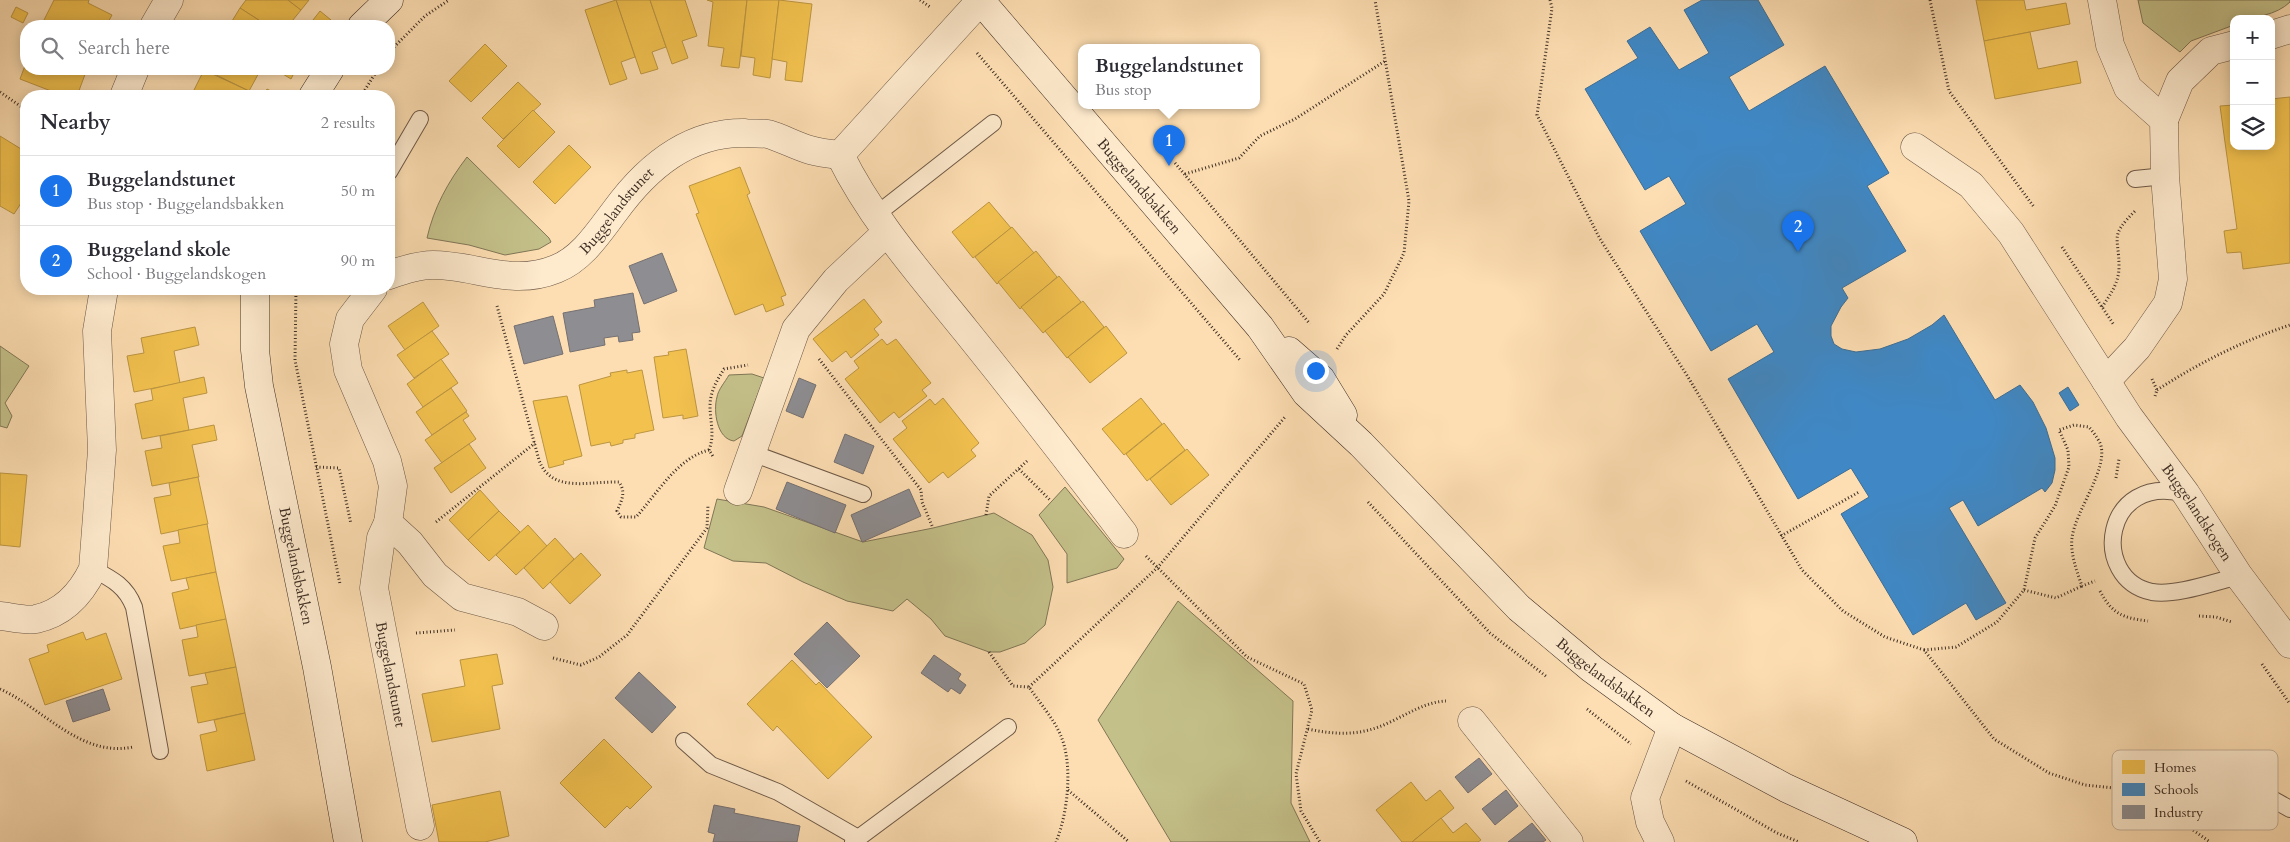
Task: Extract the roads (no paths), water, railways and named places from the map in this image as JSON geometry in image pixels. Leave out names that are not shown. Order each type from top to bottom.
[{"type":"street","points":[[157,20],[169,0]]},
{"type":"street","points":[[368,20],[389,0]]},
{"type":"street","points":[[980,0],[840,155],[853,181],[882,223],[1051,437],[1124,534]]},
{"type":"street","name":"Buggelandsbakken","points":[[980,0],[1260,327],[1321,379],[1361,444],[1519,608],[1592,669],[1672,727],[1786,788],[1903,842]]},
{"type":"street","points":[[2102,0],[2110,45],[2128,88],[2164,120]]},
{"type":"street","points":[[2275,34],[2290,29]]},
{"type":"street","points":[[2106,381],[2137,348],[2168,303],[2173,279],[2164,120],[2180,81],[2211,51],[2230,46]]},
{"type":"street","points":[[126,90],[133,75]]},
{"type":"street","points":[[317,90],[326,75]]},
{"type":"street","name":"Buggelandstunet","points":[[395,273],[406,268],[433,265],[488,274],[514,276],[536,275],[558,269],[575,257],[593,240],[635,184],[673,151],[693,142],[730,133],[767,134],[810,150],[840,155]]},
{"type":"street","name":"Buggelandskogen","points":[[1915,147],[1971,185],[2011,233],[2129,417],[2186,494],[2238,576],[2290,644]]},
{"type":"street","points":[[738,491],[796,329],[882,223]]},
{"type":"street","points":[[0,616],[34,619],[53,613],[72,602],[86,583],[93,569],[102,450],[97,331],[103,295]]},
{"type":"street","name":"Buggelandsbakken","points":[[255,295],[255,350],[259,386],[317,667],[348,842]]},
{"type":"street","name":"Buggelandstunet","points":[[369,295],[350,320],[344,344],[348,370],[387,461],[393,486],[388,523],[381,538],[374,588],[420,826]]},
{"type":"street","points":[[388,523],[410,543],[435,575],[462,597],[518,612],[544,626]]},
{"type":"street","points":[[1472,721],[1569,842]]},
{"type":"street","points":[[1660,842],[1650,822],[1646,798],[1672,727]]},
{"type":"lane","points":[[395,162],[420,119]]},
{"type":"lane","points":[[882,223],[993,122]]},
{"type":"lane","points":[[2135,180],[2166,176]]},
{"type":"lane","points":[[752,453],[863,494]]},
{"type":"lane","points":[[2186,494],[2169,489],[2152,490],[2136,497],[2123,508],[2115,523],[2112,540],[2114,557],[2122,572],[2135,584],[2151,592],[2168,593],[2238,576]]},
{"type":"lane","points":[[93,569],[120,583],[129,594],[134,607],[159,746]]},
{"type":"lane","points":[[684,741],[711,765],[778,792],[856,840],[1008,727]]},
{"type":"lane","points":[[2278,802],[2290,809]]},
{"type":"place","name":"Buggelandstunet","points":[[1169,166]]},
{"type":"place","name":"Buggeland skole","points":[[1798,252]]}]
